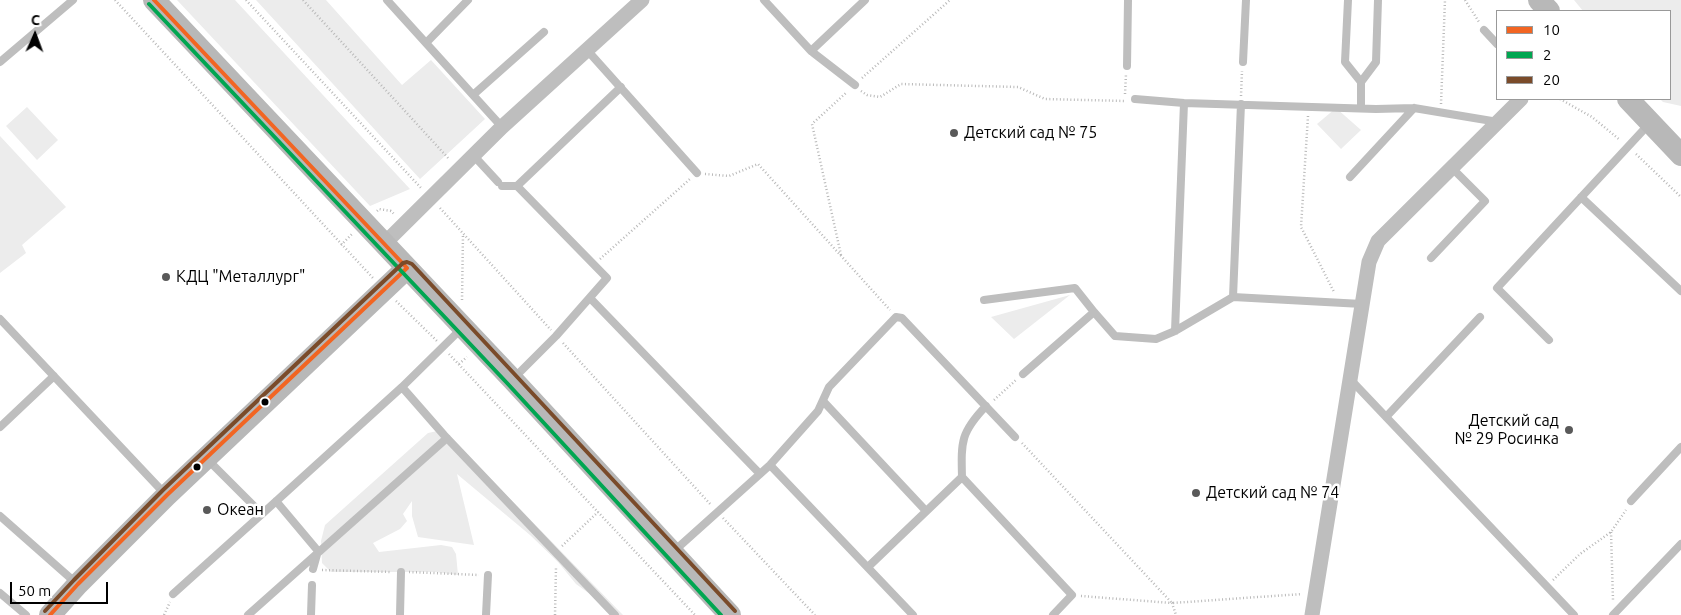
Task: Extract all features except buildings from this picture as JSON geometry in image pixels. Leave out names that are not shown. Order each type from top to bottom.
[{"type":"main road","points":[[154,0],[512,379],[730,615]]},
{"type":"main road","points":[[1539,0],[1548,10]]},
{"type":"main road","points":[[1629,100],[1681,155]]},
{"type":"main road","points":[[50,615],[166,495],[407,268]]},
{"type":"street","points":[[384,244],[502,127],[587,50],[636,2]]},
{"type":"street","points":[[1312,615],[1369,262],[1378,241],[1520,100]]},
{"type":"lane","points":[[0,62],[73,0]]},
{"type":"lane","points":[[387,0],[502,127]]},
{"type":"lane","points":[[426,42],[468,0]]},
{"type":"lane","points":[[811,51],[865,0]]},
{"type":"lane","points":[[1126,66],[1128,0]]},
{"type":"lane","points":[[1243,62],[1246,0]]},
{"type":"lane","points":[[1348,0],[1345,62],[1361,82]]},
{"type":"lane","points":[[1361,108],[1361,82],[1376,62],[1378,0]]},
{"type":"lane","points":[[768,1],[811,51],[855,85]]},
{"type":"lane","points":[[1484,30],[1496,43]]},
{"type":"lane","points":[[473,95],[544,32]]},
{"type":"lane","points":[[587,50],[697,173]]},
{"type":"lane","points":[[517,186],[621,88]]},
{"type":"lane","points":[[1135,99],[1184,103],[1308,107],[1414,108],[1498,122]]},
{"type":"lane","points":[[1175,330],[1184,103]]},
{"type":"lane","points":[[1233,297],[1241,104]]},
{"type":"lane","points":[[1350,176],[1414,108]]},
{"type":"lane","points":[[1549,340],[1497,288],[1650,122]]},
{"type":"lane","points":[[474,156],[500,184],[517,186],[607,278],[556,336],[512,379]]},
{"type":"lane","points":[[1431,258],[1485,201],[1452,168]]},
{"type":"lane","points":[[1581,197],[1681,292]]},
{"type":"lane","points":[[984,300],[1075,288],[1115,336],[1156,338],[1175,330],[1233,297],[1362,304]]},
{"type":"lane","points":[[590,298],[760,474]]},
{"type":"lane","points":[[1022,374],[1094,312]]},
{"type":"lane","points":[[672,553],[770,464],[818,411],[829,387],[896,317],[902,318],[1015,437]]},
{"type":"lane","points":[[1386,417],[1480,317]]},
{"type":"lane","points":[[0,319],[166,495]]},
{"type":"lane","points":[[174,594],[402,386],[462,327]]},
{"type":"lane","points":[[0,427],[54,376]]},
{"type":"lane","points":[[1349,379],[1574,615]]},
{"type":"lane","points":[[402,386],[447,438],[615,615]]},
{"type":"lane","points":[[823,401],[926,511]]},
{"type":"lane","points":[[986,406],[965,432],[962,446],[962,477],[1072,595],[1053,615]]},
{"type":"lane","points":[[248,615],[447,438]]},
{"type":"lane","points":[[1631,501],[1681,447]]},
{"type":"lane","points":[[207,458],[262,514]]},
{"type":"lane","points":[[770,464],[912,615]]},
{"type":"lane","points":[[868,568],[962,477]]},
{"type":"lane","points":[[276,501],[318,551]]},
{"type":"lane","points":[[0,516],[78,584]]},
{"type":"lane","points":[[1613,615],[1681,544]]},
{"type":"lane","points":[[313,569],[318,551]]},
{"type":"lane","points":[[400,615],[402,572]]},
{"type":"lane","points":[[486,615],[488,575]]},
{"type":"lane","points":[[311,615],[312,585]]},
{"type":"lane","points":[[0,593],[26,615]]},
{"type":"path","points":[[115,0],[341,245],[443,347],[695,615]]},
{"type":"path","points":[[246,0],[431,198],[717,512],[815,615]]},
{"type":"path","points":[[303,0],[459,170]]},
{"type":"path","points":[[841,256],[812,124],[950,0]]},
{"type":"path","points":[[1441,113],[1445,0]]},
{"type":"path","points":[[1464,0],[1484,30]]},
{"type":"path","points":[[1241,104],[1243,62]]},
{"type":"path","points":[[855,85],[867,95],[880,97],[901,84],[1018,86],[1045,99],[1125,100],[1126,66]]},
{"type":"path","points":[[1562,100],[1592,117],[1628,146],[1681,197]]},
{"type":"path","points":[[1308,107],[1301,227],[1339,302]]},
{"type":"path","points":[[593,265],[697,173],[729,176],[758,164],[896,317]]},
{"type":"path","points":[[462,304],[463,234]]},
{"type":"path","points":[[459,364],[479,345]]},
{"type":"path","points":[[986,406],[1022,374]]},
{"type":"path","points":[[1015,437],[1172,603],[1176,615]]},
{"type":"path","points":[[1547,586],[1580,554],[1611,532],[1631,501]]},
{"type":"path","points":[[1611,532],[1613,615]]},
{"type":"path","points":[[1072,595],[1172,603],[1316,593]]},
{"type":"shaded area","points":[[177,0],[235,0],[410,189],[370,206]]},
{"type":"shaded area","points":[[256,0],[326,0],[402,85],[431,60],[485,119],[420,179]]},
{"type":"shaded area","points":[[1574,0],[1681,0],[1681,106],[1661,100],[1671,100],[1671,10],[1582,10]]},
{"type":"shaded area","points":[[27,107],[58,140],[37,160],[6,126]]},
{"type":"shaded area","points":[[1336,108],[1361,130],[1341,149],[1317,124]]},
{"type":"shaded area","points":[[0,136],[66,207],[22,245],[26,253],[0,273]]},
{"type":"shaded area","points":[[1070,295],[1014,339],[991,317]]},
{"type":"shaded area","points":[[442,430],[623,615],[612,615],[601,602],[576,584],[558,562],[530,535],[457,474],[474,545],[418,537],[412,516],[412,501],[403,514],[407,521],[400,529],[373,543],[379,552],[441,545],[452,547],[456,554],[458,575],[436,572],[331,572],[322,563],[321,541],[325,525],[428,433]]},
{"type":"transit line","name":"10","points":[[154,0],[407,268]]},
{"type":"transit line","name":"2","points":[[149,4],[507,383],[721,615]]},
{"type":"transit line","name":"20","points":[[45,611],[163,490],[403,263],[407,262],[412,264],[735,611]]},
{"type":"transit line","name":"10","points":[[50,615],[78,584],[167,495],[407,268]]},
{"type":"place","name":"Детский сад № 75","points":[[954,133]]},
{"type":"place","name":"КДЦ \"Металлург\"","points":[[166,277]]},
{"type":"place","name":"Детский сад № 29 Росинка","points":[[1569,430]]},
{"type":"place","name":"Детский сад № 74","points":[[1196,493]]},
{"type":"place","name":"Океан","points":[[207,510]]}]
